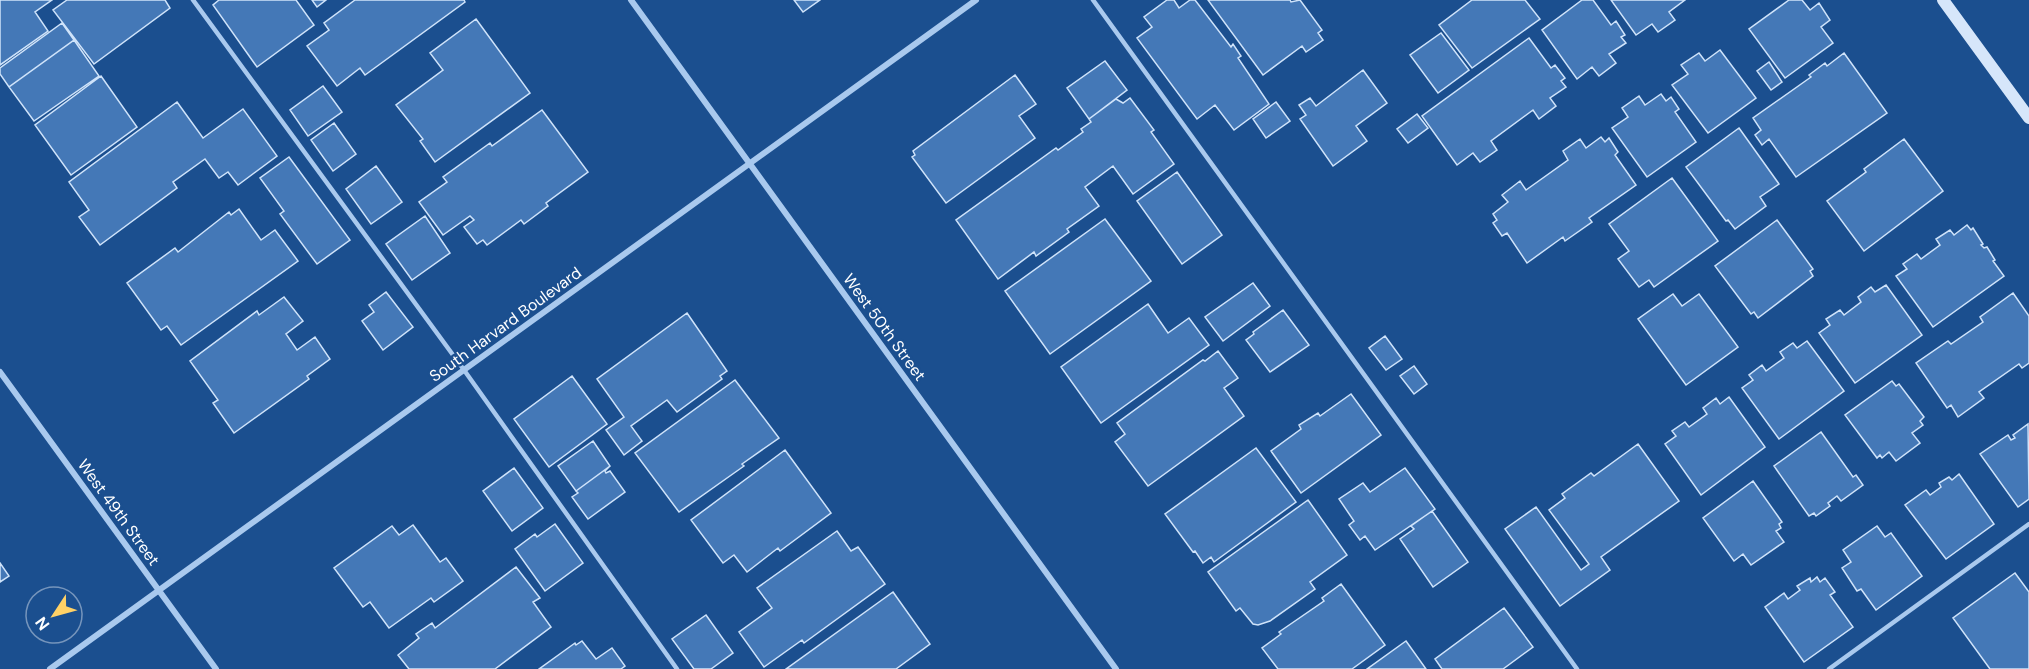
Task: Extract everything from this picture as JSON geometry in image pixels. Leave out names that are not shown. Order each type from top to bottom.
[{"type":"street","name":"West 50th Street","points":[[631,0],[1116,669]]},
{"type":"street","name":"South Harvard Boulevard","points":[[50,669],[976,0]]},
{"type":"street","points":[[1943,0],[2029,118]]},
{"type":"street","name":"West 49th Street","points":[[0,372],[216,669]]},
{"type":"lane","points":[[193,0],[464,370],[677,669]]},
{"type":"lane","points":[[1093,0],[1578,669]]},
{"type":"lane","points":[[1829,669],[2029,524]]},
{"type":"building","points":[[0,0],[52,0],[35,12],[48,31],[0,65]]},
{"type":"building","points":[[67,0],[165,0],[170,8],[94,64],[53,10]]},
{"type":"building","points":[[219,0],[296,0],[314,25],[257,67],[213,5]]},
{"type":"building","points":[[312,0],[326,0],[317,7]]},
{"type":"building","points":[[355,0],[464,0],[465,2],[365,75],[360,68],[337,86],[307,46],[329,30],[324,23]]},
{"type":"building","points":[[794,0],[820,0],[803,12]]},
{"type":"building","points":[[1167,0],[1174,0],[1179,8],[1190,0],[1195,0],[1231,47],[1233,44],[1241,56],[1238,58],[1269,104],[1234,130],[1215,105],[1197,119],[1137,38],[1152,27],[1144,17]]},
{"type":"building","points":[[1208,0],[1290,0],[1291,2],[1300,0],[1322,30],[1318,33],[1323,40],[1306,52],[1302,46],[1263,75]]},
{"type":"building","points":[[1472,0],[1525,0],[1540,19],[1472,68],[1439,25]]},
{"type":"building","points":[[1582,0],[1593,0],[1611,25],[1616,21],[1625,35],[1621,37],[1626,43],[1609,54],[1616,63],[1599,76],[1592,67],[1577,79],[1542,30]]},
{"type":"building","points":[[1611,0],[1685,0],[1669,12],[1675,20],[1658,32],[1652,24],[1636,35]]},
{"type":"building","points":[[1789,0],[1802,0],[1810,10],[1819,3],[1830,20],[1821,27],[1833,43],[1785,78],[1749,29]]},
{"type":"building","points":[[476,19],[530,93],[435,162],[420,141],[423,139],[396,105],[443,70],[430,53]]},
{"type":"building","points":[[62,23],[74,40],[9,87],[0,74],[0,68]]},
{"type":"building","points":[[1441,33],[1469,70],[1438,93],[1410,55]]},
{"type":"building","points":[[1529,38],[1551,68],[1555,65],[1565,78],[1561,81],[1566,87],[1550,98],[1556,106],[1539,119],[1533,110],[1491,141],[1497,150],[1480,162],[1473,153],[1457,165],[1422,116]]},
{"type":"building","points":[[74,40],[99,76],[34,121],[9,87]]},
{"type":"building","points":[[1720,50],[1756,98],[1708,133],[1672,85],[1688,74],[1681,65],[1699,53],[1705,61]]},
{"type":"building","points":[[1844,53],[1887,113],[1796,177],[1769,139],[1762,145],[1755,135],[1761,130],[1753,118],[1811,77],[1809,75],[1825,63],[1827,66]]},
{"type":"building","points":[[1105,61],[1127,90],[1089,119],[1067,88]]},
{"type":"building","points":[[1769,62],[1782,82],[1771,90],[1757,71]]},
{"type":"building","points":[[1363,70],[1387,103],[1356,126],[1367,141],[1333,166],[1300,119],[1306,115],[1299,105],[1310,98],[1316,106]]},
{"type":"building","points":[[1015,75],[1036,104],[1019,116],[1035,138],[946,203],[912,157],[915,155],[913,151]]},
{"type":"building","points":[[101,76],[137,127],[71,175],[35,125]]},
{"type":"building","points":[[323,86],[342,112],[308,136],[290,110]]},
{"type":"building","points":[[1661,94],[1666,101],[1671,97],[1679,109],[1675,112],[1696,142],[1647,177],[1612,128],[1628,117],[1622,108],[1639,96],[1645,105]]},
{"type":"building","points":[[1130,98],[1154,130],[1151,132],[1174,164],[1133,194],[1113,166],[1085,187],[1099,206],[1067,229],[1069,232],[1036,256],[1034,252],[998,279],[956,220],[1056,148],[1058,150],[1083,132],[1081,129],[1091,122],[1089,119],[1116,99],[1123,103]]},
{"type":"building","points":[[177,102],[203,138],[243,109],[277,156],[238,185],[228,172],[219,178],[205,159],[173,182],[177,188],[100,245],[79,217],[89,210],[69,182]]},
{"type":"building","points":[[1276,102],[1290,121],[1266,138],[1253,119]]},
{"type":"building","points":[[542,110],[588,172],[546,203],[548,206],[524,224],[521,220],[487,245],[483,240],[477,244],[464,227],[474,220],[470,216],[443,235],[419,202],[447,182],[443,177],[490,143],[492,146]]},
{"type":"building","points":[[1417,114],[1428,128],[1408,143],[1397,129]]},
{"type":"building","points":[[334,123],[356,154],[333,171],[311,140]]},
{"type":"building","points":[[1739,128],[1779,184],[1760,197],[1766,206],[1735,229],[1728,220],[1726,221],[1686,167]]},
{"type":"building","points":[[1601,137],[1605,142],[1609,138],[1618,152],[1615,155],[1636,185],[1589,218],[1592,222],[1565,241],[1563,237],[1527,263],[1507,233],[1502,236],[1493,223],[1497,220],[1493,214],[1508,202],[1502,195],[1520,181],[1526,190],[1568,160],[1563,151],[1580,139],[1586,148]]},
{"type":"building","points":[[1904,139],[1943,191],[1864,251],[1827,201],[1866,172],[1864,169]]},
{"type":"building","points":[[289,157],[350,240],[317,264],[280,214],[284,211],[260,178]]},
{"type":"building","points":[[376,166],[402,202],[371,224],[346,189]]},
{"type":"building","points":[[1177,172],[1222,235],[1182,264],[1137,201]]},
{"type":"building","points":[[1672,178],[1718,241],[1654,287],[1649,280],[1639,287],[1618,259],[1629,251],[1609,224]]},
{"type":"building","points":[[239,209],[261,240],[275,230],[298,261],[181,345],[167,326],[161,330],[127,283],[175,248],[178,252],[229,212],[231,215]]},
{"type":"building","points":[[425,216],[450,253],[412,280],[386,244]]},
{"type":"building","points":[[1105,219],[1151,281],[1050,354],[1005,291]]},
{"type":"building","points":[[1777,220],[1813,269],[1810,271],[1813,276],[1758,318],[1754,312],[1751,314],[1715,266]]},
{"type":"building","points":[[1967,225],[1971,230],[1973,228],[1983,244],[1981,245],[1984,248],[1987,247],[1995,260],[1993,261],[2004,276],[1933,327],[1896,276],[1907,269],[1903,264],[1917,254],[1921,259],[1940,245],[1936,239],[1950,230],[1954,235]]},
{"type":"building","points":[[1253,283],[1270,306],[1223,341],[1205,317]]},
{"type":"building","points":[[1886,285],[1922,335],[1855,383],[1819,333],[1830,325],[1826,319],[1840,310],[1844,315],[1861,302],[1858,297],[1871,287],[1875,292]]},
{"type":"building","points":[[386,292],[413,327],[383,350],[362,321],[374,312],[369,305]]},
{"type":"building","points":[[2013,293],[2029,316],[2029,363],[2022,368],[2019,364],[1979,392],[1984,398],[1958,417],[1951,405],[1947,408],[1916,363],[1948,341],[1951,344],[1983,322],[1980,317]]},
{"type":"building","points":[[1673,294],[1682,306],[1699,294],[1738,347],[1686,385],[1638,319]]},
{"type":"building","points":[[284,297],[303,321],[286,334],[297,350],[315,337],[330,359],[307,376],[309,379],[234,433],[213,403],[218,400],[190,361],[257,311],[259,315]]},
{"type":"building","points":[[1148,304],[1168,333],[1189,318],[1209,345],[1101,423],[1061,367]]},
{"type":"building","points":[[1283,310],[1309,345],[1270,372],[1246,340],[1254,334],[1253,332]]},
{"type":"building","points":[[687,313],[727,371],[720,376],[722,379],[677,412],[667,400],[631,426],[642,441],[624,455],[606,430],[624,417],[597,379]]},
{"type":"building","points":[[1385,336],[1402,359],[1386,370],[1369,348]]},
{"type":"building","points":[[1807,341],[1844,391],[1779,439],[1742,388],[1753,380],[1749,375],[1762,365],[1766,371],[1784,358],[1780,352],[1793,343],[1797,348]]},
{"type":"building","points":[[1218,351],[1238,378],[1224,388],[1244,416],[1148,486],[1115,442],[1125,434],[1117,423]]},
{"type":"building","points":[[1414,366],[1427,384],[1414,394],[1400,376]]},
{"type":"building","points":[[572,376],[607,424],[549,467],[514,419]]},
{"type":"building","points":[[735,380],[779,438],[679,512],[635,453]]},
{"type":"building","points":[[1892,381],[1896,386],[1899,384],[1924,417],[1920,421],[1923,425],[1912,433],[1920,443],[1896,461],[1889,452],[1882,458],[1880,455],[1877,458],[1845,415]]},
{"type":"building","points":[[1351,394],[1381,435],[1301,493],[1271,451],[1301,429],[1299,425],[1318,413],[1320,416]]},
{"type":"building","points":[[1729,397],[1765,447],[1701,495],[1665,444],[1676,436],[1672,431],[1685,422],[1689,427],[1707,414],[1703,408],[1716,398],[1720,404]]},
{"type":"building","points":[[2028,424],[2029,499],[2018,507],[1980,454],[2008,435],[2011,440],[2015,438],[2013,435]]},
{"type":"building","points":[[1821,432],[1853,477],[1856,475],[1863,485],[1841,501],[1837,496],[1828,503],[1830,506],[1816,516],[1814,513],[1809,516],[1774,466]]},
{"type":"building","points":[[593,441],[610,466],[576,491],[558,466]]},
{"type":"building","points":[[1638,444],[1679,501],[1601,557],[1610,570],[1560,606],[1505,529],[1536,507],[1581,570],[1589,564],[1549,510],[1565,498],[1562,494],[1591,473],[1594,476]]},
{"type":"building","points":[[1256,448],[1296,502],[1214,562],[1211,557],[1203,563],[1165,514]]},
{"type":"building","points":[[785,450],[831,513],[780,551],[778,548],[747,572],[734,555],[723,563],[691,520]]},
{"type":"building","points":[[610,466],[605,471],[606,473],[610,471],[625,492],[588,519],[572,497],[578,493],[576,491]]},
{"type":"building","points":[[514,468],[543,508],[512,531],[483,491]]},
{"type":"building","points":[[1405,468],[1435,509],[1375,550],[1365,536],[1360,540],[1349,525],[1354,521],[1339,499],[1363,483],[1370,492]]},
{"type":"building","points":[[1959,474],[1994,524],[1946,559],[1905,505],[1926,490],[1930,495],[1941,487],[1939,483],[1949,477],[1952,480]]},
{"type":"building","points":[[1753,481],[1782,522],[1779,524],[1781,528],[1776,531],[1784,542],[1751,565],[1743,554],[1734,561],[1703,518]]},
{"type":"building","points":[[1308,500],[1347,555],[1310,582],[1315,589],[1270,621],[1258,625],[1253,624],[1240,608],[1236,611],[1208,572]]},
{"type":"building","points":[[1432,511],[1468,562],[1433,587],[1400,539],[1414,529],[1411,526]]},
{"type":"building","points":[[555,524],[583,563],[545,591],[515,549],[535,534],[537,537]]},
{"type":"building","points":[[413,525],[440,562],[446,558],[463,581],[434,602],[431,598],[389,628],[370,602],[363,607],[334,568],[392,526],[399,535]]},
{"type":"building","points":[[1877,526],[1885,537],[1891,533],[1922,576],[1876,610],[1861,589],[1857,591],[1842,568],[1851,562],[1843,550]]},
{"type":"building","points":[[837,531],[851,551],[858,547],[885,584],[804,643],[802,640],[764,667],[739,632],[772,608],[757,588]]},
{"type":"building","points":[[0,563],[9,576],[0,582]]},
{"type":"building","points":[[516,567],[540,598],[533,602],[551,627],[495,669],[409,669],[398,655],[419,638],[416,634],[432,623],[435,628]]},
{"type":"building","points":[[2015,573],[2029,592],[2029,669],[1990,669],[1953,618]]},
{"type":"building","points":[[1817,577],[1820,582],[1825,578],[1835,592],[1830,595],[1853,627],[1804,662],[1765,607],[1784,593],[1788,599],[1800,590],[1797,586],[1810,578],[1811,582]]},
{"type":"building","points":[[1341,584],[1385,645],[1352,669],[1278,669],[1262,648],[1281,634],[1279,632],[1324,601],[1322,598]]},
{"type":"building","points":[[893,592],[930,644],[896,669],[786,669]]},
{"type":"building","points":[[1504,608],[1533,647],[1503,669],[1442,669],[1435,659]]},
{"type":"building","points":[[706,615],[733,653],[711,669],[694,669],[672,639]]},
{"type":"building","points":[[582,641],[596,659],[612,648],[625,666],[621,669],[539,669],[575,643],[576,645]]},
{"type":"building","points":[[1406,641],[1426,669],[1367,669]]}]
